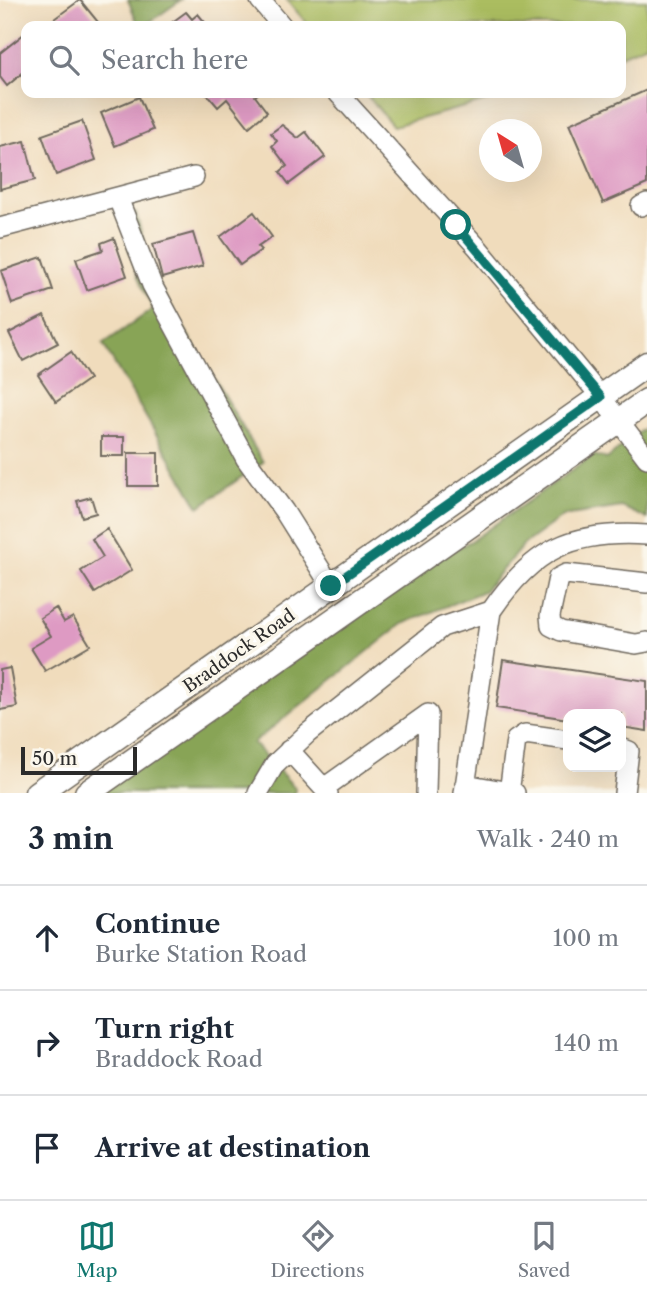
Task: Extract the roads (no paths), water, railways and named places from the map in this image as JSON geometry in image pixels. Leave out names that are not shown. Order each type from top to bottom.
[{"type":"main road","name":"Braddock Road","points":[[37,793],[647,365]]},
{"type":"main road","name":"Braddock Road","points":[[87,793],[647,401]]},
{"type":"street","points":[[260,0],[278,21]]},
{"type":"street","points":[[343,98],[478,248],[601,397],[647,458]]},
{"type":"street","points":[[0,228],[194,177]]},
{"type":"street","points":[[118,198],[152,285],[246,458],[284,511],[331,586]]},
{"type":"street","points":[[563,739],[525,734],[516,740],[511,793],[465,789],[491,611],[530,563],[565,542],[618,533],[647,535]]},
{"type":"street","points":[[647,583],[566,574],[558,578],[550,617],[551,626],[561,631],[636,644],[647,642]]},
{"type":"street","points":[[258,793],[275,764],[289,750],[442,627],[491,611]]},
{"type":"street","points":[[289,750],[326,790],[428,714],[426,793]]},
{"type":"street","points":[[624,793],[629,751],[626,750]]}]
